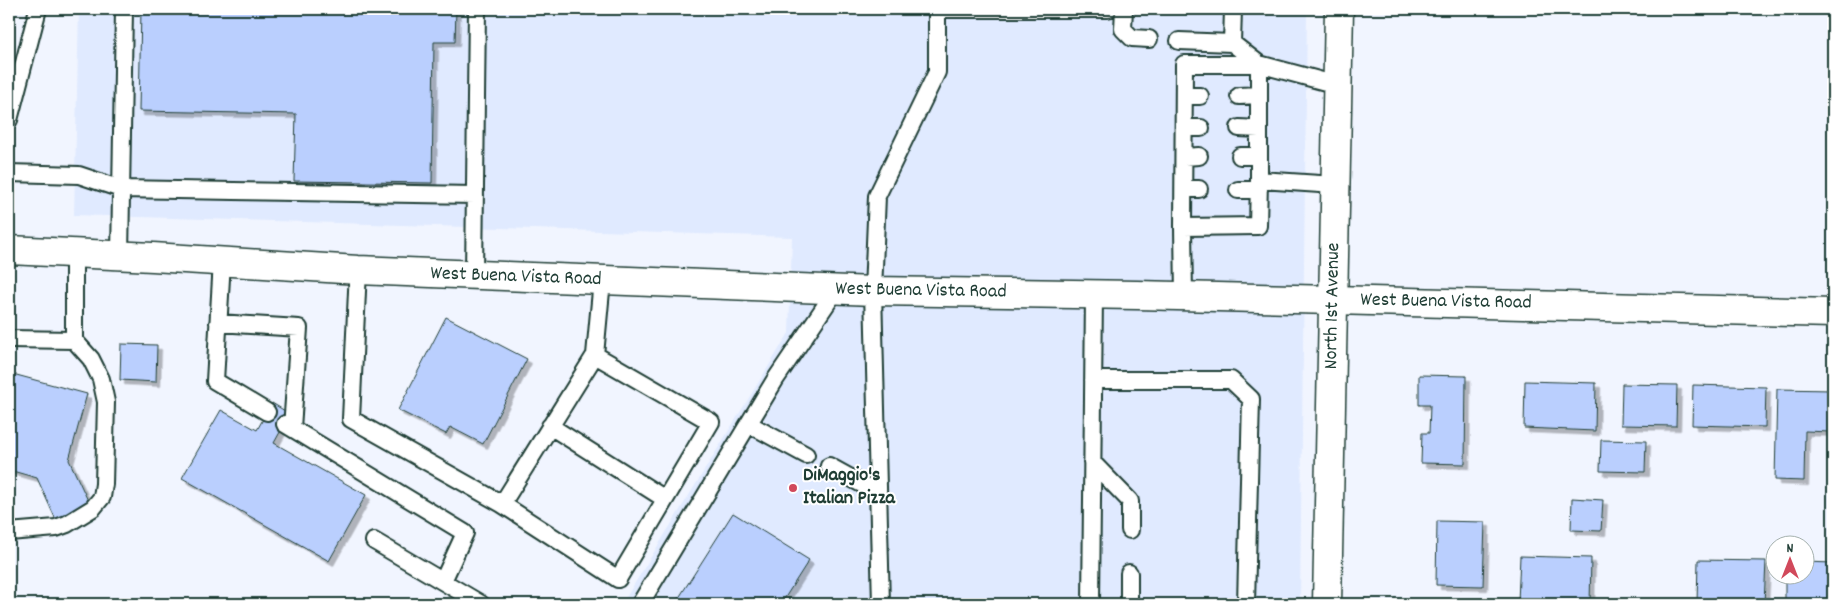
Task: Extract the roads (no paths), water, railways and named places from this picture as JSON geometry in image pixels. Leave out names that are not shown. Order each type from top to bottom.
[{"type":"street","name":"North 1st Avenue","points":[[1327,604],[1339,9]]},
{"type":"street","name":"West Buena Vista Road","points":[[9,250],[358,270],[836,290],[1184,296],[1833,313]]},
{"type":"lane","points":[[9,120],[38,9]]},
{"type":"lane","points":[[120,256],[124,9]]},
{"type":"lane","points":[[474,275],[477,9]]},
{"type":"lane","points":[[881,604],[873,291],[877,196],[937,72],[937,9]]},
{"type":"lane","points":[[946,9],[1114,9],[1123,29],[1132,38],[1149,39]]},
{"type":"lane","points":[[1232,43],[1233,9]]},
{"type":"lane","points":[[1179,41],[1232,43],[1259,64]]},
{"type":"lane","points":[[1184,296],[1184,227],[1192,189],[1191,157],[1184,128],[1192,96],[1184,64],[1259,64],[1337,85]]},
{"type":"lane","points":[[1184,227],[1258,226],[1259,64]]},
{"type":"lane","points":[[1239,96],[1259,95]]},
{"type":"lane","points":[[1184,128],[1201,128]]},
{"type":"lane","points":[[1239,128],[1259,129]]},
{"type":"lane","points":[[1240,156],[1259,156]]},
{"type":"lane","points":[[9,173],[79,175],[121,189],[475,195]]},
{"type":"lane","points":[[1238,190],[1259,185],[1335,184]]},
{"type":"lane","points":[[9,532],[56,528],[67,524],[93,508],[102,497],[106,402],[101,379],[91,359],[74,340],[74,253]]},
{"type":"lane","points":[[222,261],[215,381],[267,412]]},
{"type":"lane","points":[[358,270],[351,419],[502,504],[618,579],[711,422],[595,355]]},
{"type":"lane","points":[[502,504],[595,355],[602,280]]},
{"type":"lane","points":[[640,604],[776,380],[836,290]]},
{"type":"lane","points":[[1091,604],[1094,294]]},
{"type":"lane","points":[[218,323],[298,328],[288,426],[465,533],[443,581]]},
{"type":"lane","points":[[9,339],[74,340]]},
{"type":"lane","points":[[1093,380],[1231,380],[1251,399],[1246,604]]},
{"type":"lane","points":[[749,424],[806,454]]},
{"type":"lane","points":[[550,426],[665,499]]},
{"type":"lane","points":[[1092,462],[1130,501],[1130,530]]},
{"type":"lane","points":[[829,466],[878,492]]},
{"type":"lane","points":[[374,541],[481,604]]},
{"type":"lane","points":[[1129,573],[1129,604]]},
{"type":"place","name":"DiMaggio's Italian Pizza","points":[[793,488]]}]
